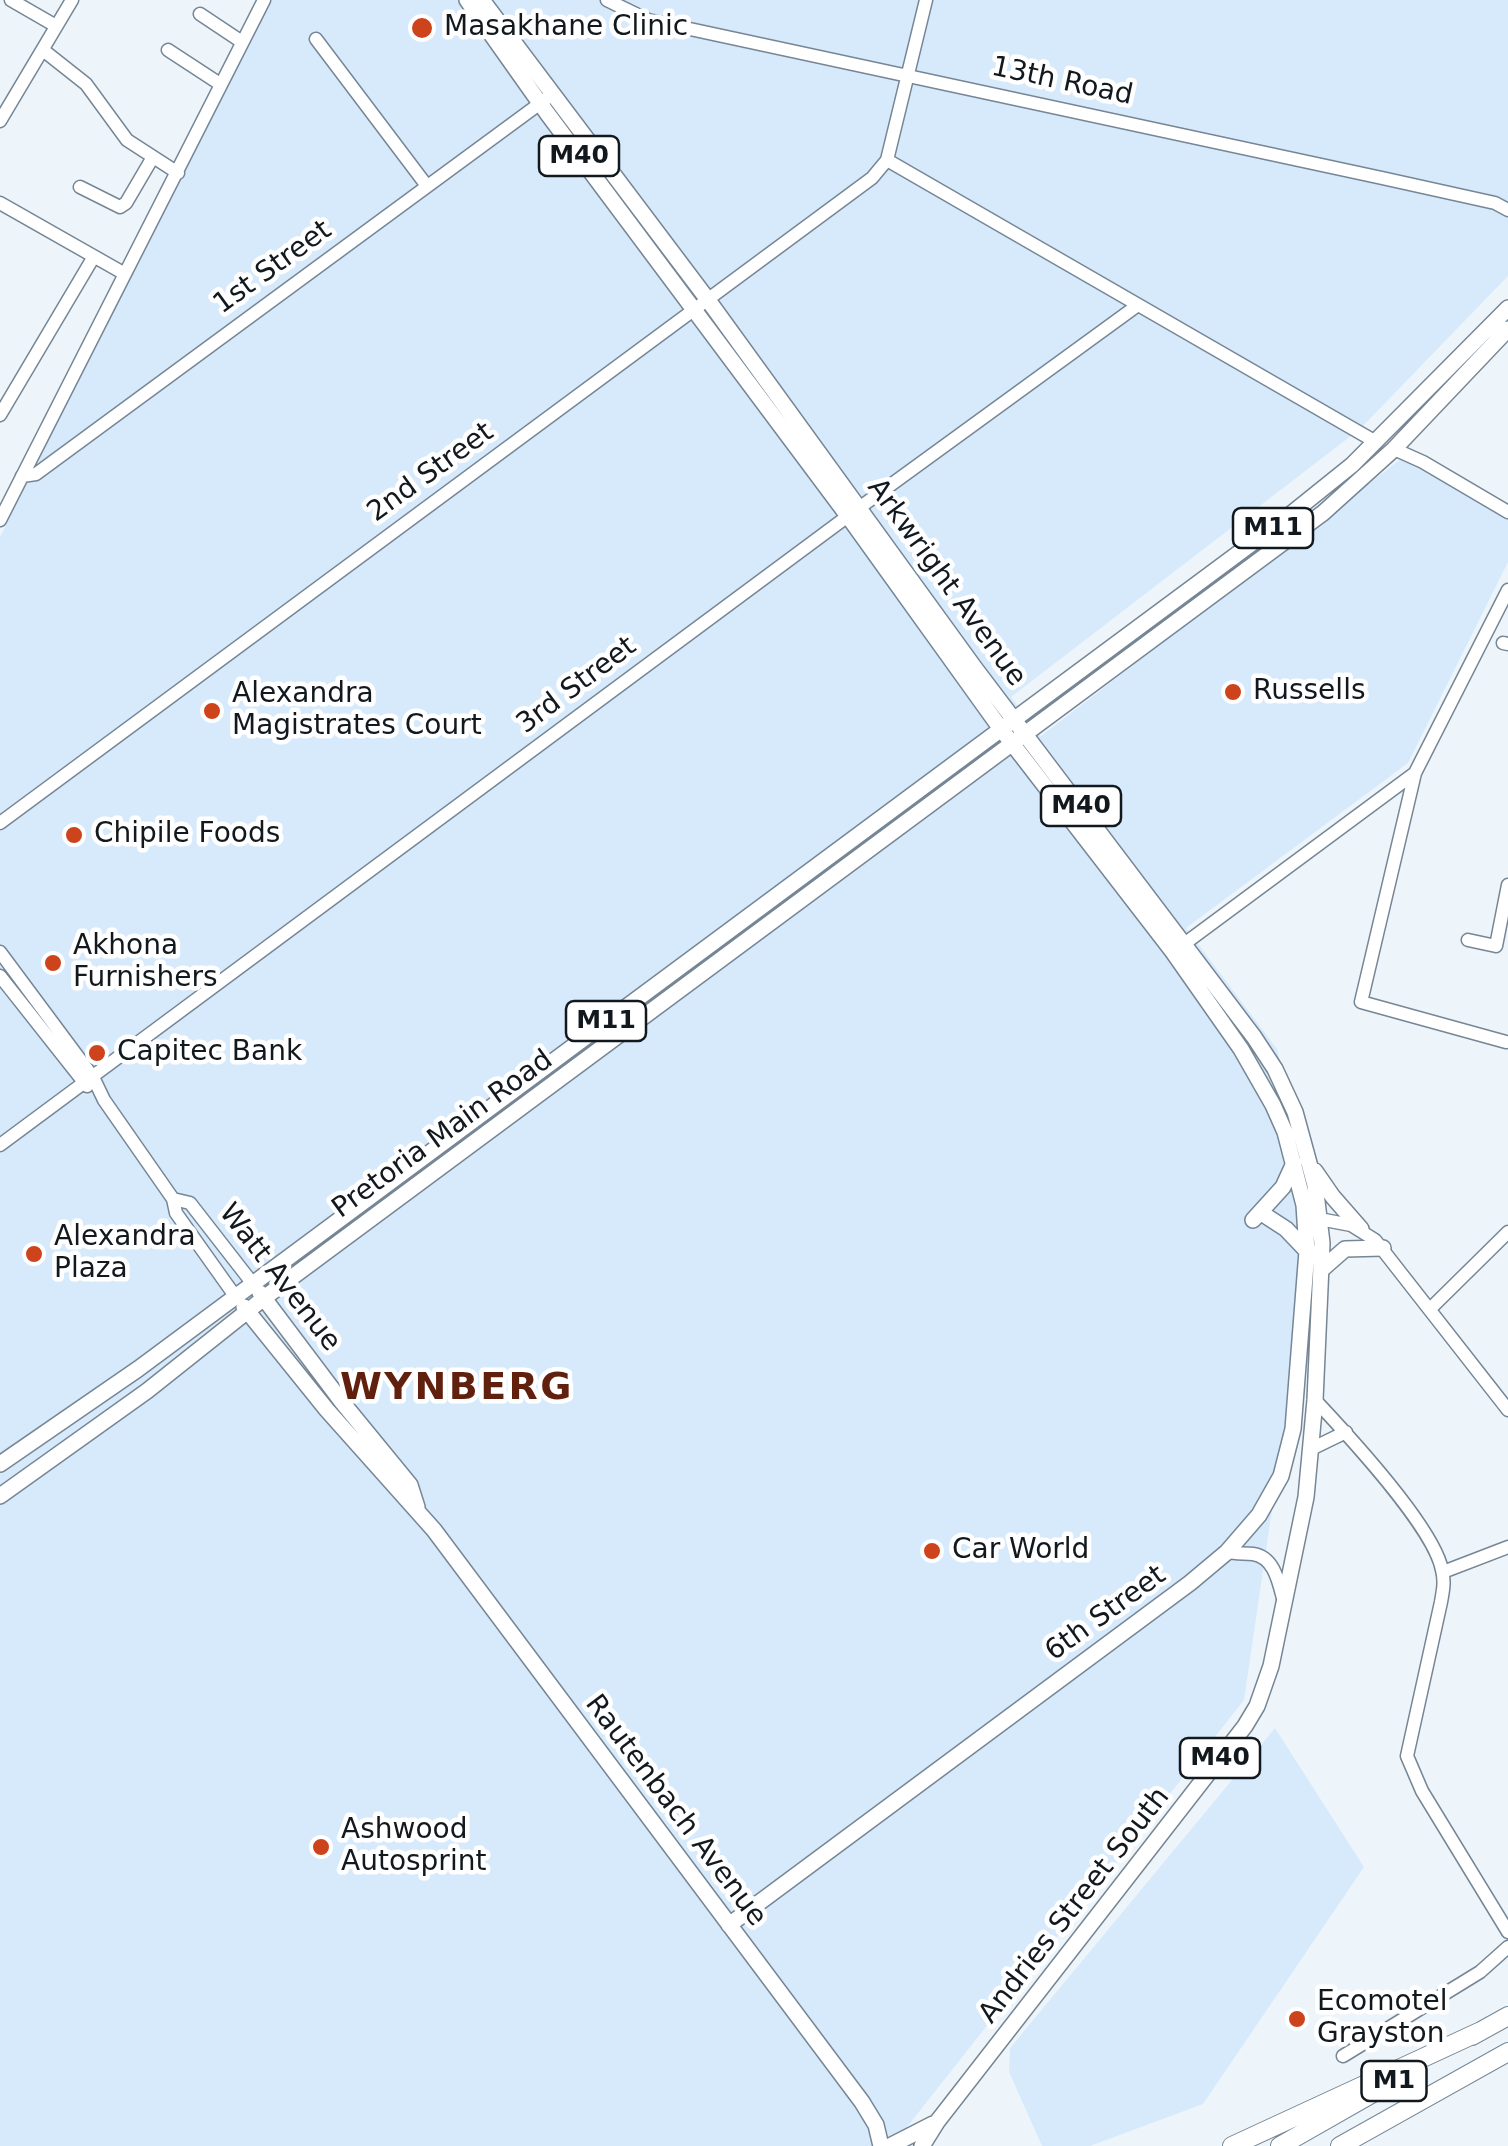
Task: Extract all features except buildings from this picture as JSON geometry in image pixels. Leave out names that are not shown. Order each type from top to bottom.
[{"type":"highway","name":"M1","points":[[1280,2146],[1508,2016]]},
{"type":"highway","points":[[1232,2146],[1481,2031]]},
{"type":"highway","name":"M1","points":[[1340,2146],[1508,2052]]},
{"type":"highway","points":[[1348,2146],[1384,2121]]},
{"type":"main road","name":"Arkwright Avenue","points":[[467,0],[708,300],[985,707],[1007,723]]},
{"type":"main road","name":"Arkwright Avenue","points":[[482,0],[693,310],[854,511],[1007,723],[1179,948],[1261,1080],[1302,1163],[1312,1218]]},
{"type":"main road","name":"M11","points":[[1007,723],[1286,518],[1376,442],[1508,308]]},
{"type":"main road","name":"M11","points":[[1020,740],[1323,513],[1394,449],[1508,329]]},
{"type":"main road","points":[[977,746],[985,707]]},
{"type":"main road","name":"Pretoria Main Road","points":[[0,1464],[138,1369],[1007,723]]},
{"type":"main road","name":"Arkwright Avenue","points":[[1020,740],[1029,764],[1179,948]]},
{"type":"main road","name":"Pretoria Main Road","points":[[0,1496],[147,1391],[264,1298],[1020,740]]},
{"type":"main road","points":[[990,763],[1029,764]]},
{"type":"main road","points":[[1307,1251],[1286,1229],[1259,1218],[1302,1163],[1361,1229]]},
{"type":"main road","name":"6th Street","points":[[728,1925],[1227,1552],[1266,1503],[1288,1455],[1312,1218]]},
{"type":"main road","name":"Andries Street South","points":[[922,2146],[1245,1726],[1264,1688],[1302,1527],[1311,1449],[1321,1270],[1312,1218]]},
{"type":"main road","points":[[1321,1270],[1345,1249],[1382,1248]]},
{"type":"main road","name":"Watt Avenue","points":[[253,1284],[345,1419]]},
{"type":"main road","name":"Watt Avenue","points":[[235,1296],[410,1485],[419,1510]]},
{"type":"main road","name":"Rautenbach Avenue","points":[[419,1510],[862,2102],[876,2126],[881,2146]]},
{"type":"main road","points":[[890,2146],[937,2122]]},
{"type":"street","points":[[11,0],[56,26]]},
{"type":"street","points":[[0,121],[72,0]]},
{"type":"street","points":[[0,520],[264,0]]},
{"type":"street","name":"13th Road","points":[[607,0],[648,20],[1399,181],[1508,210]]},
{"type":"street","points":[[926,0],[888,160],[1376,442]]},
{"type":"street","points":[[200,14],[242,42]]},
{"type":"street","points":[[316,38],[427,186]]},
{"type":"street","points":[[43,50],[78,75],[103,104],[120,134],[178,173]]},
{"type":"street","points":[[168,50],[220,84]]},
{"type":"street","name":"1st Street","points":[[22,476],[36,474],[546,99]]},
{"type":"street","points":[[80,187],[116,207],[124,206],[153,157]]},
{"type":"street","name":"2nd Street","points":[[0,824],[872,178],[888,160]]},
{"type":"street","points":[[0,203],[125,274]]},
{"type":"street","points":[[0,415],[93,258]]},
{"type":"street","name":"3rd Street","points":[[0,1145],[1138,305]]},
{"type":"street","points":[[1414,428],[1410,445],[1424,462]]},
{"type":"street","points":[[1394,449],[1424,462],[1508,512]]},
{"type":"street","points":[[1506,1042],[1361,1002],[1416,773],[1508,590]]},
{"type":"street","points":[[1179,948],[1416,773]]},
{"type":"street","points":[[1468,940],[1496,946],[1508,885]]},
{"type":"street","name":"Watt Avenue","points":[[0,952],[173,1199],[176,1213],[235,1296]]},
{"type":"street","name":"Watt Avenue","points":[[0,976],[89,1080]]},
{"type":"street","name":"Watt Avenue","points":[[173,1199],[190,1204],[253,1284]]},
{"type":"street","points":[[1312,1218],[1361,1229],[1382,1248],[1508,1410]]},
{"type":"street","points":[[1431,1308],[1508,1232]]},
{"type":"street","points":[[1315,1400],[1346,1432],[1429,1540],[1443,1572],[1437,1623],[1407,1756],[1422,1791],[1508,1932]]},
{"type":"street","points":[[1311,1449],[1346,1432]]},
{"type":"street","points":[[1443,1572],[1508,1547]]},
{"type":"street","points":[[1227,1552],[1265,1558],[1272,1566],[1285,1604]]},
{"type":"street","points":[[1343,2056],[1480,1972],[1508,1946]]},
{"type":"shaded area","points":[[270,0],[1508,0],[1508,276],[1360,429],[1011,697],[1041,736],[1401,459],[1508,512],[1508,562],[1408,763],[1186,928],[1277,1049],[1317,1203],[1244,1700],[892,2146],[0,2146],[0,537]]},
{"type":"shaded area","points":[[1275,1728],[1364,1867],[1203,2104],[1090,2146],[1042,2146],[1009,2072],[1010,2048]]},
{"type":"place","name":"Masakhane Clinic","points":[[422,28]]},
{"type":"place","name":"Russells","points":[[1233,692]]},
{"type":"place","name":"Alexandra Magistrates Court","points":[[212,711]]},
{"type":"place","name":"Chipile Foods","points":[[74,835]]},
{"type":"place","name":"Akhona Furnishers","points":[[53,963]]},
{"type":"place","name":"Capitec Bank","points":[[97,1053]]},
{"type":"place","name":"Alexandra Plaza","points":[[34,1254]]},
{"type":"place","name":"Car World","points":[[932,1551]]},
{"type":"place","name":"Ashwood Autosprint","points":[[321,1847]]},
{"type":"place","name":"Ecomotel Grayston","points":[[1297,2019]]},
{"type":"district","name":"WYNBERG","points":[[457,1389]]}]
